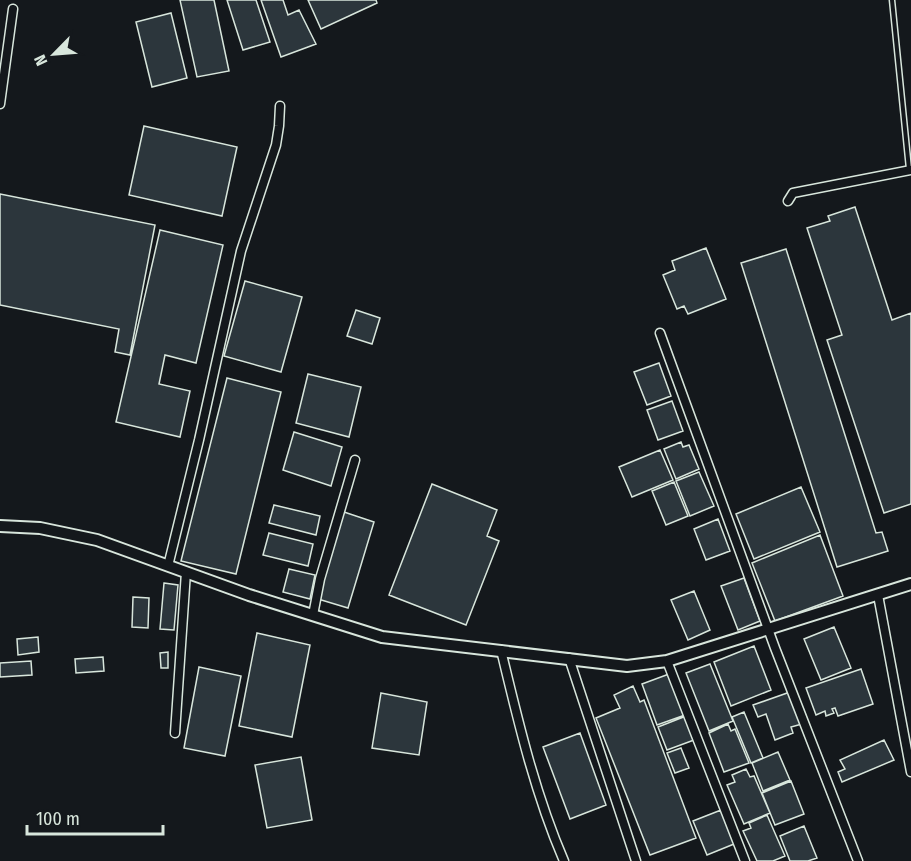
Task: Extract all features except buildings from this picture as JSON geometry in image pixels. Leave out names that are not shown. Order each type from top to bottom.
[{"type":"street","points":[[0,104],[13,9]]},
{"type":"street","points":[[168,566],[241,251],[276,145],[279,106]]},
{"type":"street","points":[[788,201],[793,193],[910,170]]},
{"type":"street","points":[[660,333],[768,630],[858,861]]},
{"type":"street","points":[[313,615],[320,579],[355,460]]},
{"type":"street","points":[[0,526],[40,528],[97,540],[381,637],[627,666],[667,661],[911,584]]},
{"type":"street","points":[[175,733],[186,572]]},
{"type":"street","points":[[878,595],[911,772]]},
{"type":"street","points":[[501,650],[518,722],[550,830],[564,861]]},
{"type":"street","points":[[569,658],[636,861]]},
{"type":"street","points":[[667,661],[745,861]]},
{"type":"lane","points":[[892,0],[910,170]]}]
